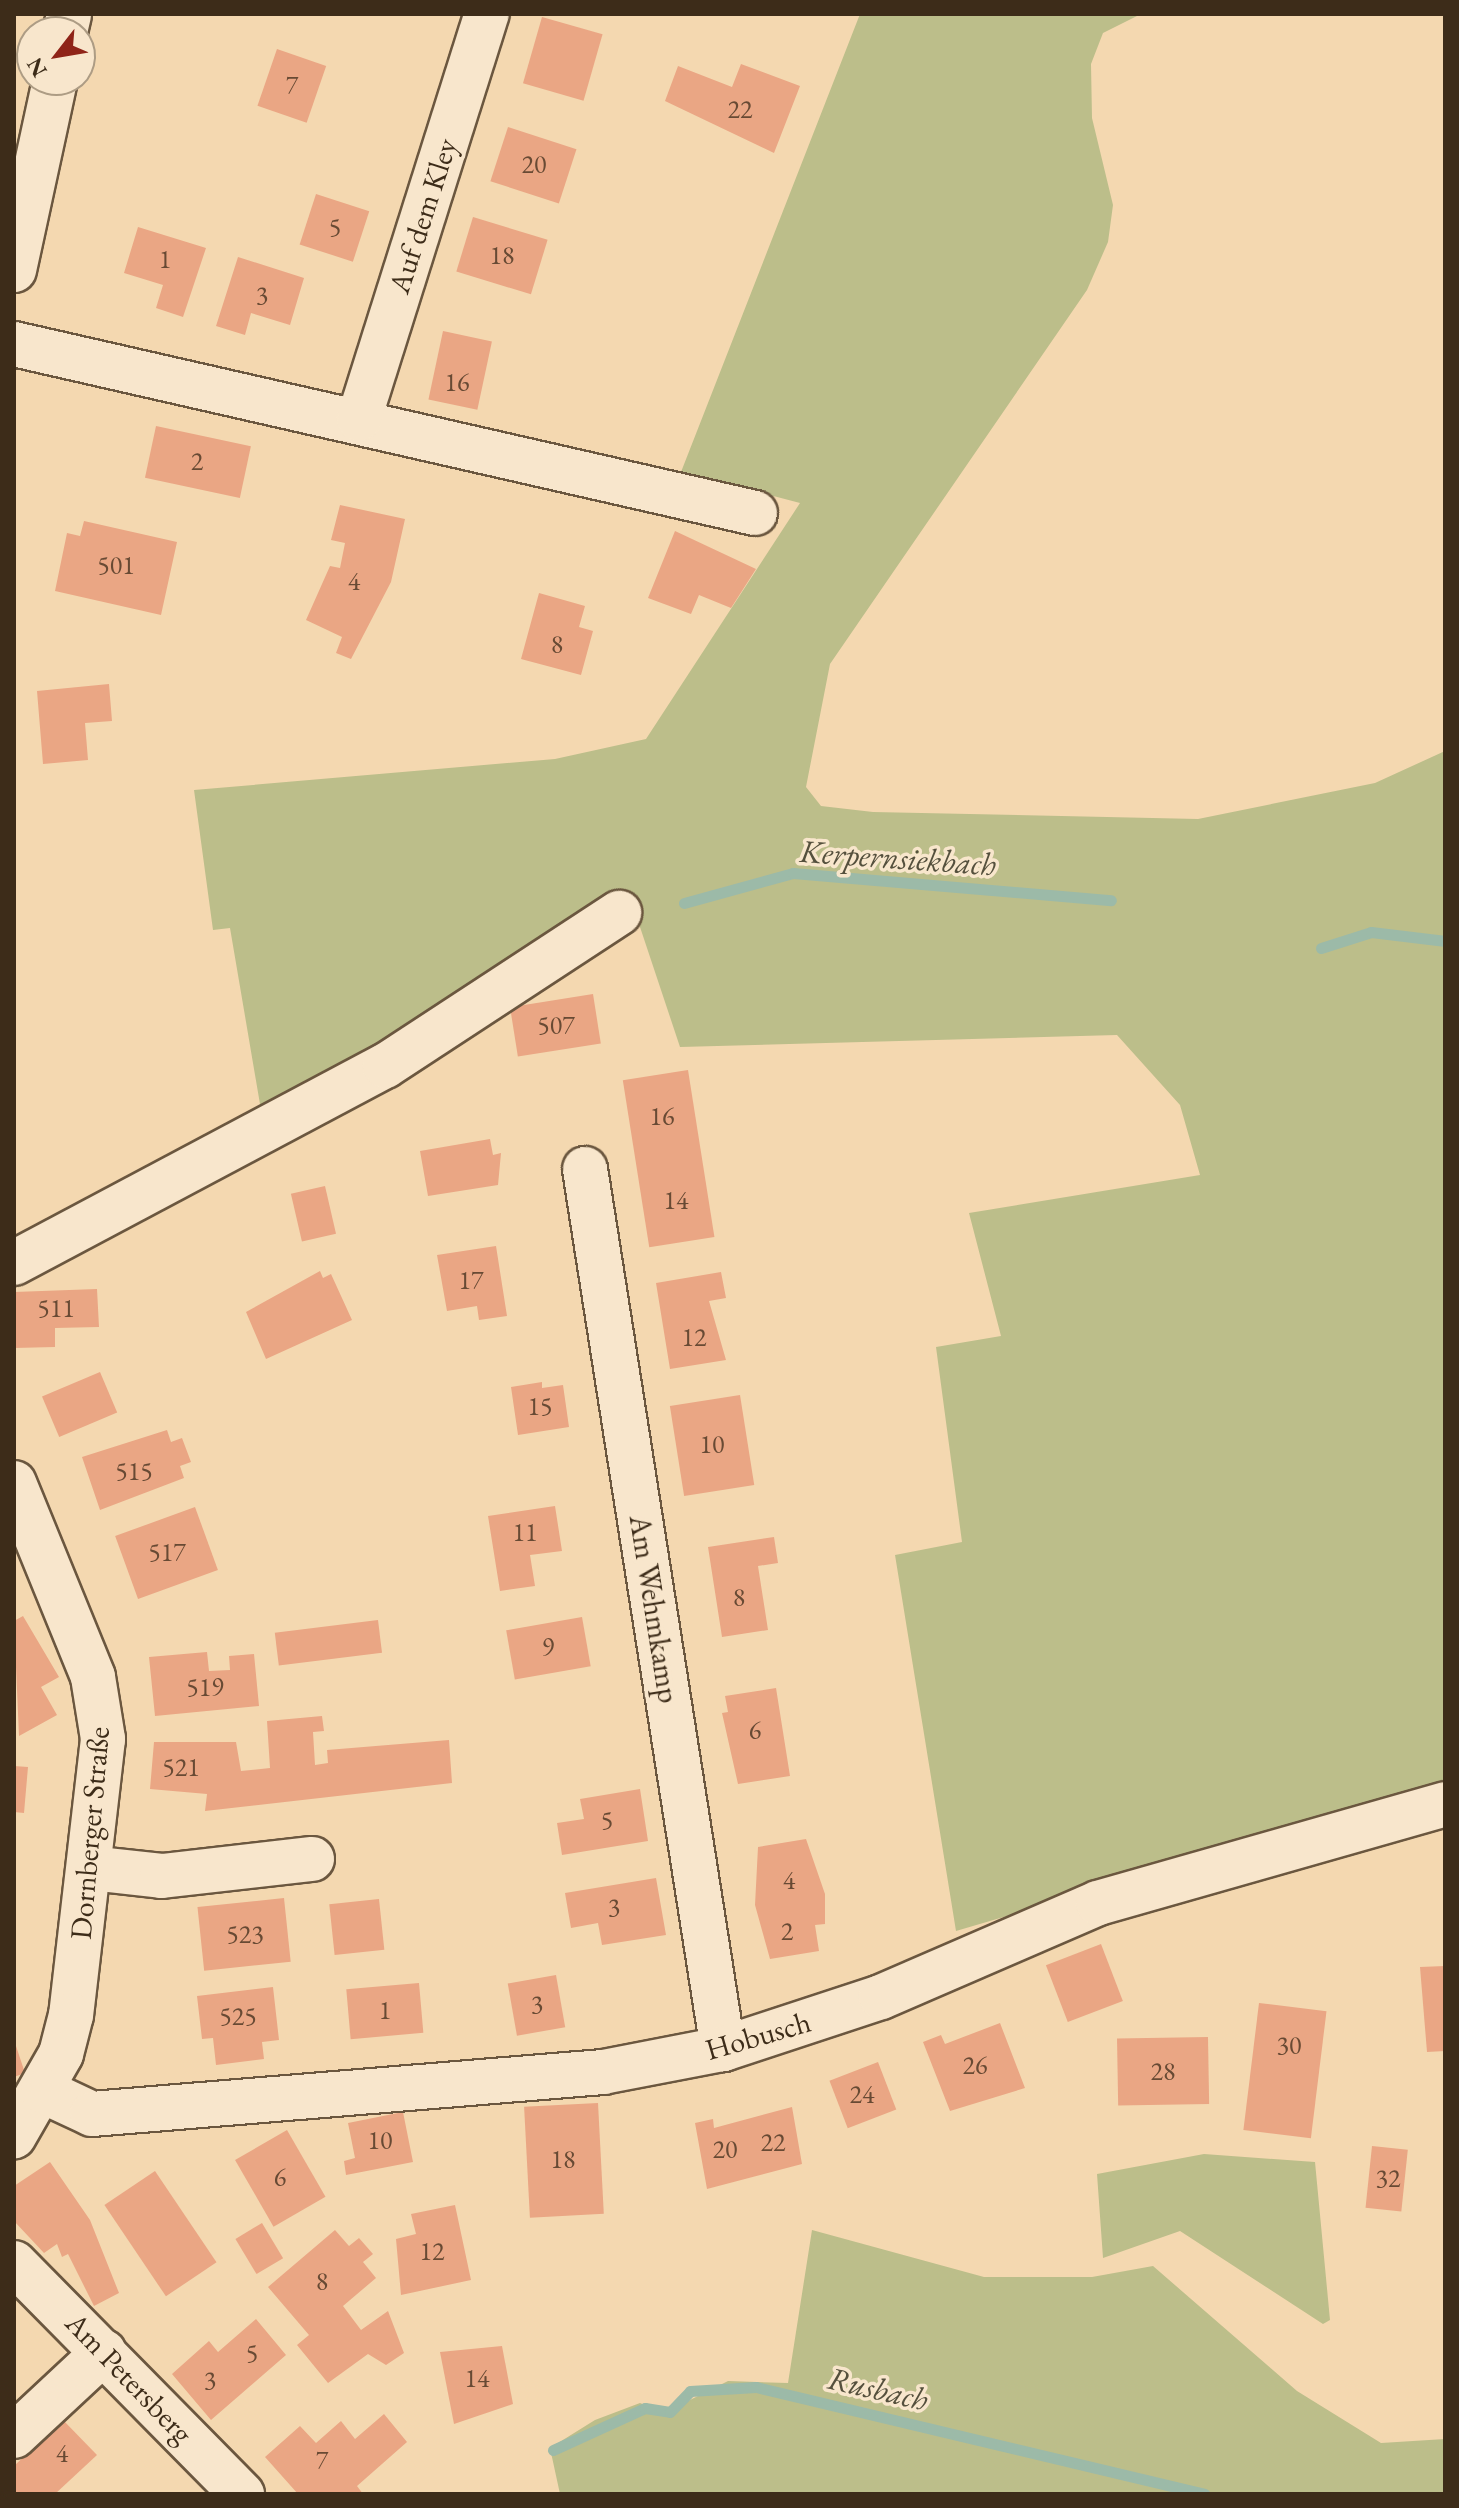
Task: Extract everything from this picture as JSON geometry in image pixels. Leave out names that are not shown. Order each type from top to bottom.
[{"type":"street","name":"Auf dem Kley","points":[[359,419],[487,14]]},
{"type":"street","points":[[14,270],[52,96]]},
{"type":"street","points":[[14,344],[359,419],[755,513]]},
{"type":"street","points":[[14,1263],[385,1066],[619,913]]},
{"type":"street","name":"Am Wehmkamp","points":[[585,1169],[723,2049]]},
{"type":"street","name":"Dornberger Straße","points":[[14,1483],[99,1707],[90,1868],[71,2015],[43,2091],[14,2136]]},
{"type":"street","name":"Hobusch","points":[[43,2091],[92,2114],[603,2072],[723,2049],[881,1997],[1098,1903],[1445,1804]]},
{"type":"street","points":[[90,1868],[162,1876],[312,1859]]},
{"type":"street","name":"Am Petersberg","points":[[14,2263],[242,2494]]},
{"type":"street","points":[[14,2436],[104,2352]]},
{"type":"green space","points":[[860,14],[1141,14],[1103,33],[1091,64],[1092,118],[1113,205],[1108,242],[1087,290],[830,664],[806,787],[821,806],[873,812],[1198,819],[1375,783],[1445,751],[1445,1788],[956,1931],[895,1555],[962,1542],[936,1347],[1001,1336],[969,1213],[1200,1175],[1180,1105],[1117,1035],[680,1047],[628,891],[365,1065],[261,1110],[230,928],[213,930],[194,790],[555,759],[646,739],[800,503],[681,472]]},
{"type":"green space","points":[[1204,2154],[1315,2162],[1330,2320],[1323,2324],[1180,2231],[1103,2258],[1097,2174]]},
{"type":"green space","points":[[812,2230],[984,2277],[1092,2277],[1153,2266],[1297,2391],[1381,2443],[1445,2439],[1445,2494],[560,2494],[550,2448],[595,2420],[640,2403],[664,2413],[728,2381],[788,2383]]},
{"type":"building","points":[[542,17],[603,34],[584,101],[523,83]]},
{"type":"building","points":[[277,49],[326,66],[307,123],[257,106]]},
{"type":"building","points":[[741,64],[800,86],[774,153],[665,101],[678,66],[732,87]]},
{"type":"building","points":[[508,127],[576,149],[559,203],[490,181]]},
{"type":"building","points":[[316,194],[369,211],[353,262],[300,244]]},
{"type":"building","points":[[473,217],[548,240],[531,294],[456,272]]},
{"type":"building","points":[[138,227],[206,248],[183,317],[156,308],[163,285],[124,273]]},
{"type":"building","points":[[238,257],[304,278],[290,325],[251,313],[245,335],[216,326]]},
{"type":"building","points":[[443,331],[492,341],[477,410],[428,399]]},
{"type":"building","points":[[156,426],[251,446],[240,498],[145,478]]},
{"type":"building","points":[[340,505],[405,519],[391,582],[351,659],[336,653],[342,637],[306,620],[330,566],[340,568],[345,543],[331,540]]},
{"type":"building","points":[[84,521],[177,542],[161,615],[55,591],[67,533],[80,536]]},
{"type":"building","points":[[675,531],[756,569],[731,608],[699,595],[691,614],[648,598]]},
{"type":"building","points":[[539,593],[585,606],[579,627],[593,631],[581,675],[521,659]]},
{"type":"building","points":[[109,684],[112,721],[85,723],[88,760],[43,764],[37,691]]},
{"type":"building","points":[[593,994],[601,1043],[518,1057],[510,1007]]},
{"type":"building","points":[[688,1070],[714,1237],[649,1247],[623,1080]]},
{"type":"building","points":[[490,1139],[493,1155],[501,1153],[498,1185],[428,1196],[420,1151]]},
{"type":"building","points":[[325,1186],[336,1234],[302,1242],[291,1194]]},
{"type":"building","points":[[496,1246],[507,1316],[479,1320],[477,1306],[447,1311],[437,1255]]},
{"type":"building","points":[[320,1271],[323,1278],[331,1274],[352,1320],[266,1359],[246,1312]]},
{"type":"building","points":[[721,1272],[726,1298],[709,1301],[726,1360],[670,1369],[656,1283]]},
{"type":"building","points":[[97,1289],[99,1327],[55,1328],[55,1347],[14,1348],[14,1292]]},
{"type":"building","points":[[100,1372],[117,1413],[59,1437],[42,1397]]},
{"type":"building","points":[[542,1382],[542,1388],[563,1385],[569,1427],[518,1435],[511,1387]]},
{"type":"building","points":[[740,1395],[754,1485],[684,1496],[670,1406]]},
{"type":"building","points":[[167,1430],[171,1442],[182,1438],[191,1462],[180,1466],[184,1478],[100,1510],[82,1457]]},
{"type":"building","points":[[555,1506],[562,1551],[530,1555],[535,1586],[500,1591],[488,1516]]},
{"type":"building","points":[[195,1507],[218,1570],[138,1599],[115,1536]]},
{"type":"building","points":[[774,1537],[778,1563],[758,1566],[768,1630],[722,1637],[708,1547]]},
{"type":"building","points":[[23,1616],[59,1677],[41,1687],[57,1715],[19,1736],[14,1621]]},
{"type":"building","points":[[582,1617],[591,1666],[515,1680],[506,1630]]},
{"type":"building","points":[[378,1620],[382,1653],[279,1665],[275,1633]]},
{"type":"building","points":[[207,1652],[209,1671],[230,1670],[229,1656],[254,1654],[259,1706],[155,1716],[149,1657]]},
{"type":"building","points":[[776,1688],[790,1776],[738,1784],[722,1713],[728,1712],[725,1696]]},
{"type":"building","points":[[322,1716],[324,1731],[313,1732],[315,1765],[328,1763],[327,1750],[449,1740],[452,1783],[205,1811],[207,1794],[150,1789],[154,1742],[236,1742],[241,1771],[270,1768],[267,1721]]},
{"type":"building","points":[[14,1766],[28,1767],[24,1813],[14,1812]]},
{"type":"building","points":[[640,1789],[648,1841],[562,1855],[557,1823],[584,1819],[580,1799]]},
{"type":"building","points":[[806,1839],[825,1894],[825,1924],[815,1925],[819,1951],[770,1959],[755,1905],[758,1847]]},
{"type":"building","points":[[656,1878],[666,1935],[602,1945],[598,1923],[571,1928],[565,1893]]},
{"type":"building","points":[[284,1898],[291,1962],[204,1971],[197,1907]]},
{"type":"building","points":[[379,1899],[384,1950],[335,1955],[329,1904]]},
{"type":"building","points":[[1101,1944],[1123,2001],[1068,2022],[1046,1965]]},
{"type":"building","points":[[1445,1966],[1445,2051],[1427,2052],[1420,1967]]},
{"type":"building","points":[[556,1975],[565,2027],[517,2036],[508,1984]]},
{"type":"building","points":[[419,1983],[423,2033],[351,2039],[346,1989]]},
{"type":"building","points":[[273,1987],[279,2040],[262,2042],[264,2059],[216,2065],[213,2038],[202,2039],[197,1996]]},
{"type":"building","points":[[1259,2003],[1326,2011],[1311,2138],[1243,2130]]},
{"type":"building","points":[[1000,2023],[1025,2088],[950,2111],[923,2042],[941,2035],[945,2044]]},
{"type":"building","points":[[1208,2037],[1209,2104],[1118,2106],[1117,2039]]},
{"type":"building","points":[[14,2040],[25,2073],[14,2077]]},
{"type":"building","points":[[878,2062],[896,2110],[848,2128],[829,2081]]},
{"type":"building","points":[[598,2103],[604,2214],[530,2218],[524,2107]]},
{"type":"building","points":[[792,2107],[802,2164],[707,2189],[695,2123],[713,2119],[714,2128]]},
{"type":"building","points":[[403,2112],[413,2162],[346,2175],[344,2161],[355,2158],[348,2123]]},
{"type":"building","points":[[287,2130],[326,2197],[274,2227],[235,2160]]},
{"type":"building","points":[[1372,2146],[1408,2150],[1401,2211],[1366,2208]]},
{"type":"building","points":[[50,2162],[90,2220],[119,2293],[94,2306],[68,2254],[62,2257],[57,2244],[44,2253],[14,2221],[14,2186]]},
{"type":"building","points":[[155,2171],[217,2262],[166,2296],[104,2205]]},
{"type":"building","points":[[455,2205],[471,2280],[401,2295],[396,2239],[416,2234],[411,2214]]},
{"type":"building","points":[[262,2223],[283,2258],[257,2274],[235,2239]]},
{"type":"building","points":[[335,2230],[349,2246],[359,2238],[373,2254],[363,2262],[376,2278],[343,2306],[361,2330],[388,2311],[404,2353],[386,2365],[368,2354],[328,2383],[297,2345],[309,2335],[268,2287]]},
{"type":"building","points":[[256,2319],[286,2355],[211,2420],[172,2374],[209,2341],[218,2352]]},
{"type":"building","points":[[502,2346],[513,2404],[454,2424],[440,2352]]},
{"type":"building","points":[[384,2414],[407,2442],[357,2486],[363,2494],[298,2494],[265,2457],[300,2426],[316,2443],[341,2421],[355,2439]]},
{"type":"building","points":[[63,2420],[97,2455],[55,2494],[14,2494],[14,2466]]},
{"type":"waterway","name":"Kerpernsiekbach","points":[[684,903],[793,873],[1111,900]]},
{"type":"waterway","name":"Kerpernsiekbach","points":[[1321,948],[1371,932],[1445,941]]},
{"type":"waterway","name":"Rusbach","points":[[553,2450],[645,2408],[670,2412],[690,2391],[756,2387],[1204,2494]]}]
